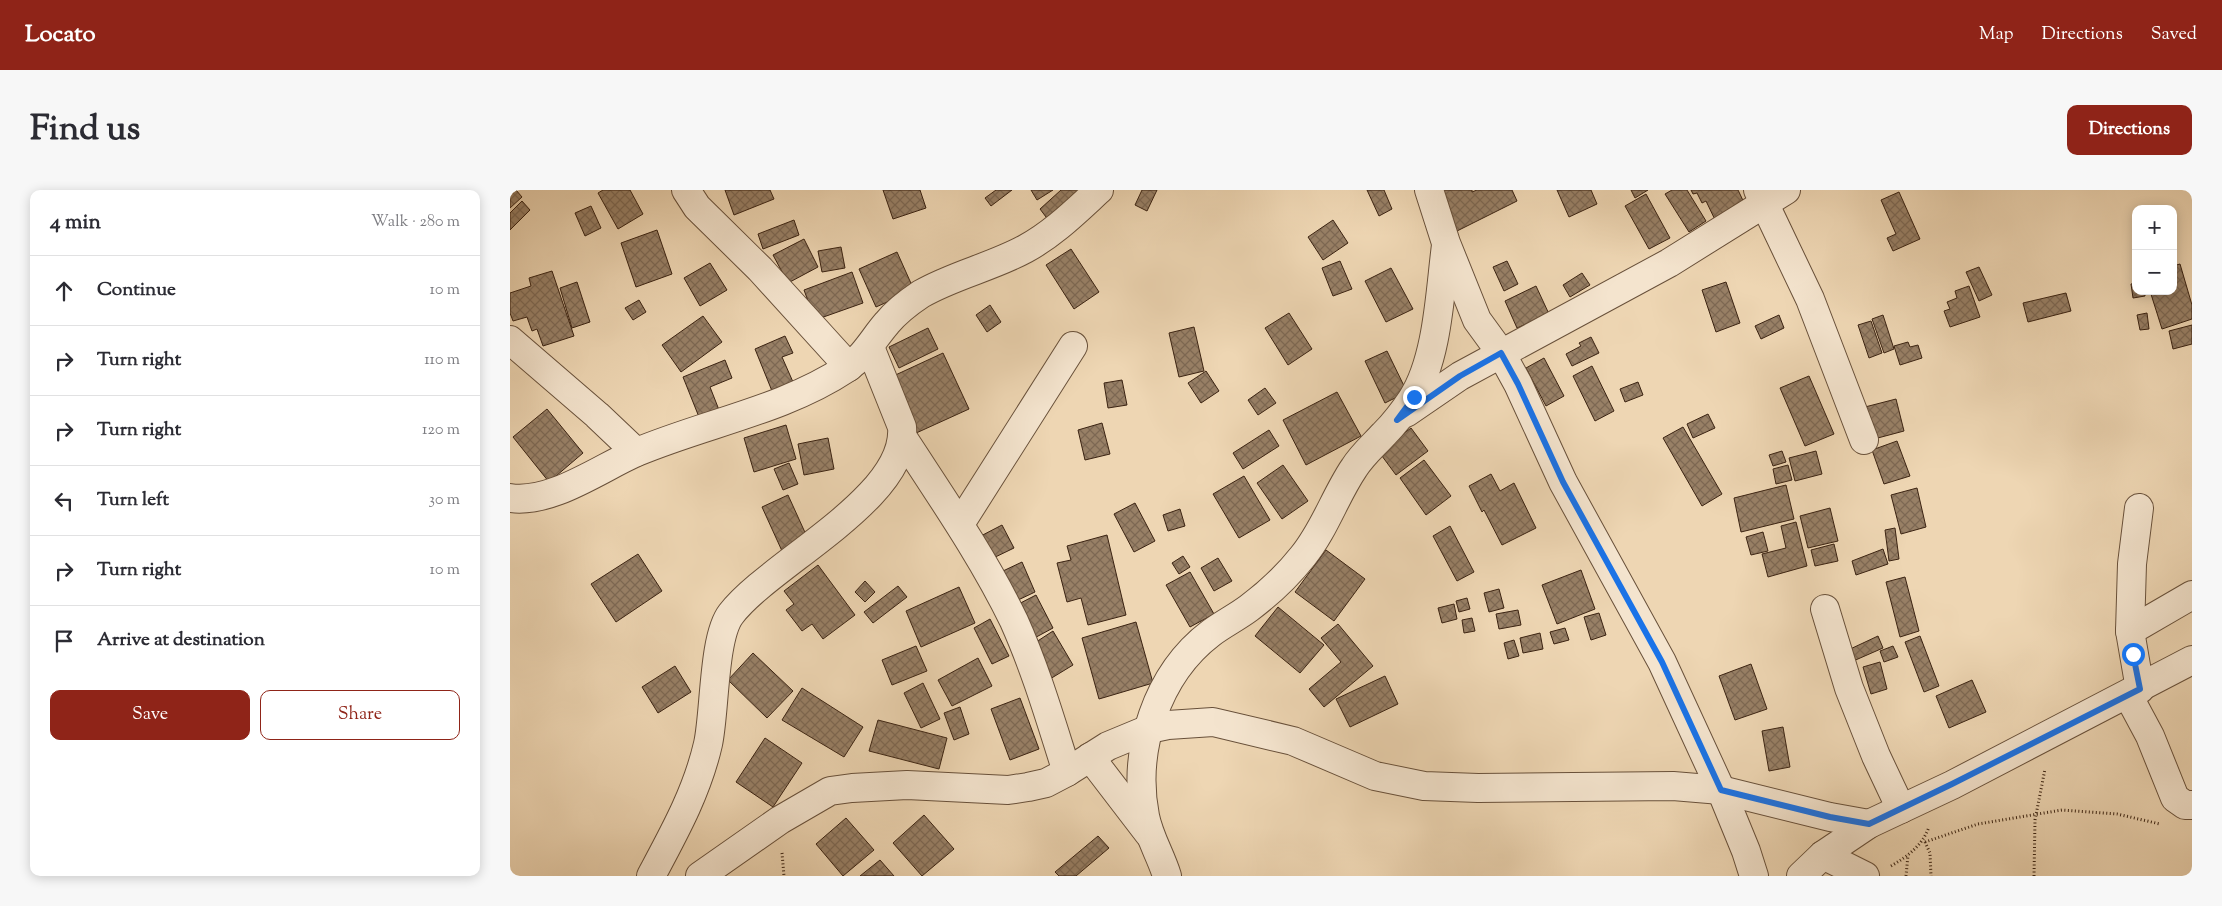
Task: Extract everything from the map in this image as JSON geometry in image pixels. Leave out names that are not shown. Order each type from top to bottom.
[{"type":"street","points":[[686,190],[698,207],[760,269],[849,368]]},
{"type":"street","points":[[510,498],[540,495],[563,488],[636,452],[803,392],[849,368],[870,347],[886,324],[902,308],[922,294],[1026,248],[1044,236],[1099,190]]},
{"type":"street","points":[[1429,190],[1446,243],[1477,320],[1501,353],[1518,384],[1563,482],[1662,662],[1721,790],[1754,876]]},
{"type":"street","points":[[1397,420],[1460,376],[1661,267],[1769,195],[1864,440]]},
{"type":"street","points":[[1167,876],[1145,816],[1142,781],[1144,756],[1155,705],[1178,667],[1210,634],[1250,607],[1304,555],[1328,519],[1358,461],[1397,420],[1414,397],[1424,371],[1437,320],[1446,243]]},
{"type":"street","points":[[510,340],[590,409],[636,452]]},
{"type":"street","points":[[960,524],[1073,346]]},
{"type":"street","points":[[651,876],[697,784],[713,720],[718,660],[729,616],[742,601],[814,544],[863,500],[891,469],[898,458],[903,438],[900,417],[870,347]]},
{"type":"street","points":[[903,438],[960,524],[1014,622],[1044,699],[1079,765],[1152,837]]},
{"type":"street","points":[[2139,508],[2132,564],[2130,631],[2134,692],[2175,798],[2189,805]]},
{"type":"street","points":[[2130,631],[2192,595]]},
{"type":"street","points":[[1825,610],[1849,688],[1876,756],[1901,809]]},
{"type":"street","points":[[1801,876],[1823,855],[1869,824],[2134,692],[2192,660]]},
{"type":"street","points":[[700,876],[780,820],[830,791],[907,784],[1008,790],[1046,782],[1079,765],[1108,746],[1149,729],[1168,725],[1213,722],[1293,741],[1375,776],[1424,786],[1478,788],[1673,786],[1721,790],[1830,817],[1869,824]]},
{"type":"street","points":[[1823,855],[1865,876]]},
{"type":"path","points":[[2034,876],[2036,814],[2046,763]]},
{"type":"path","points":[[1931,876],[1930,853],[1925,841],[1978,824],[2036,814],[2084,811],[2117,814],[2164,824],[2173,820],[2189,805]]},
{"type":"path","points":[[1906,876],[1908,854]]},
{"type":"building","points":[[510,190],[516,190],[522,197],[510,208]]},
{"type":"building","points":[[603,190],[630,190],[643,214],[618,229],[598,193]]},
{"type":"building","points":[[725,190],[770,190],[774,199],[734,215]]},
{"type":"building","points":[[883,190],[920,190],[926,208],[893,219]]},
{"type":"building","points":[[996,190],[1012,190],[991,206],[985,198]]},
{"type":"building","points":[[1031,190],[1053,190],[1037,200]]},
{"type":"building","points":[[1061,190],[1082,190],[1049,221],[1040,209]]},
{"type":"building","points":[[1142,190],[1157,190],[1147,211],[1135,205]]},
{"type":"building","points":[[1367,190],[1384,190],[1392,209],[1379,216]]},
{"type":"building","points":[[1435,190],[1472,190],[1472,192],[1477,190],[1512,190],[1517,201],[1455,232]]},
{"type":"building","points":[[1557,190],[1591,190],[1597,204],[1569,217]]},
{"type":"building","points":[[1631,190],[1648,190],[1635,198]]},
{"type":"building","points":[[1672,190],[1687,190],[1706,221],[1689,232],[1665,194]]},
{"type":"building","points":[[1691,190],[1738,190],[1748,211],[1718,226],[1706,201],[1702,203],[1697,193],[1693,194]]},
{"type":"building","points":[[1899,192],[1920,239],[1893,251],[1887,238],[1896,234],[1881,200]]},
{"type":"building","points":[[1646,194],[1670,238],[1649,249],[1625,206]]},
{"type":"building","points":[[522,201],[530,210],[510,230],[510,213]]},
{"type":"building","points":[[591,206],[601,228],[585,236],[575,213]]},
{"type":"building","points":[[794,220],[799,235],[763,249],[758,234]]},
{"type":"building","points":[[1333,220],[1348,243],[1323,260],[1308,237]]},
{"type":"building","points":[[657,230],[672,274],[636,287],[621,243]]},
{"type":"building","points":[[804,239],[818,267],[788,283],[773,255]]},
{"type":"building","points":[[841,247],[845,268],[822,272],[818,251]]},
{"type":"building","points":[[1071,249],[1099,292],[1074,309],[1046,265]]},
{"type":"building","points":[[897,252],[914,290],[876,307],[859,269]]},
{"type":"building","points":[[1340,261],[1352,289],[1333,296],[1322,268]]},
{"type":"building","points":[[1507,261],[1518,284],[1504,291],[1493,267]]},
{"type":"building","points":[[710,263],[727,290],[700,306],[684,278]]},
{"type":"building","points":[[2180,264],[2192,305],[2192,319],[2162,329],[2151,295],[2177,295],[2177,265]]},
{"type":"building","points":[[1979,267],[1992,295],[1979,301],[1966,272]]},
{"type":"building","points":[[1391,268],[1413,309],[1386,322],[1365,281]]},
{"type":"building","points":[[552,271],[574,336],[543,346],[537,329],[532,331],[527,317],[513,321],[510,313],[510,293],[531,286],[529,278]]},
{"type":"building","points":[[852,272],[863,303],[815,320],[804,290]]},
{"type":"building","points":[[1582,273],[1590,285],[1570,297],[1563,285]]},
{"type":"building","points":[[577,282],[590,322],[572,328],[560,288]]},
{"type":"building","points":[[1726,282],[1740,323],[1716,332],[1702,290]]},
{"type":"building","points":[[1536,286],[1549,314],[1517,328],[1505,301]]},
{"type":"building","points":[[1969,286],[1980,317],[1950,327],[1944,311],[1950,309],[1947,302],[1957,298],[1955,291]]},
{"type":"building","points":[[2066,293],[2071,311],[2028,322],[2023,303]]},
{"type":"building","points":[[2133,295],[2145,295],[2145,296],[2133,298]]},
{"type":"building","points":[[639,300],[646,312],[633,320],[625,308]]},
{"type":"building","points":[[990,305],[1001,322],[987,332],[976,315]]},
{"type":"building","points":[[1289,313],[1312,349],[1288,365],[1265,328]]},
{"type":"building","points":[[2147,313],[2149,329],[2140,330],[2137,315]]},
{"type":"building","points":[[1779,315],[1784,328],[1761,339],[1755,326]]},
{"type":"building","points":[[1883,315],[1894,349],[1884,353],[1872,319]]},
{"type":"building","points":[[703,316],[722,342],[681,372],[662,345]]},
{"type":"building","points":[[1871,321],[1882,353],[1869,358],[1858,325]]},
{"type":"building","points":[[2192,325],[2192,344],[2173,349],[2169,331]]},
{"type":"building","points":[[1194,327],[1204,371],[1179,377],[1169,333]]},
{"type":"building","points":[[928,328],[938,349],[899,368],[889,347]]},
{"type":"building","points":[[785,336],[793,353],[782,357],[793,382],[772,391],[755,349]]},
{"type":"building","points":[[1591,337],[1599,353],[1572,366],[1566,354],[1581,346],[1579,343]]},
{"type":"building","points":[[1908,342],[1910,347],[1918,345],[1922,358],[1900,365],[1894,346]]},
{"type":"building","points":[[1387,351],[1407,392],[1385,403],[1365,361]]},
{"type":"building","points":[[943,353],[969,409],[914,434],[889,378]]},
{"type":"building","points":[[1544,358],[1564,396],[1546,406],[1526,368]]},
{"type":"building","points":[[725,360],[732,378],[710,387],[721,415],[701,422],[683,377]]},
{"type":"building","points":[[1592,366],[1614,411],[1595,421],[1573,376]]},
{"type":"building","points":[[1206,371],[1219,391],[1201,403],[1188,383]]},
{"type":"building","points":[[1809,376],[1834,434],[1805,446],[1780,388]]},
{"type":"building","points":[[1122,380],[1127,405],[1108,408],[1104,383]]},
{"type":"building","points":[[1638,382],[1643,395],[1625,402],[1620,389]]},
{"type":"building","points":[[1265,388],[1276,403],[1258,415],[1248,400]]},
{"type":"building","points":[[1337,392],[1361,436],[1306,465],[1283,420]]},
{"type":"building","points":[[1896,399],[1904,431],[1874,439],[1865,407]]},
{"type":"building","points":[[547,409],[583,453],[549,482],[513,437]]},
{"type":"building","points":[[1708,414],[1715,428],[1693,438],[1687,424]]},
{"type":"building","points":[[1102,423],[1110,454],[1085,460],[1078,430]]},
{"type":"building","points":[[786,425],[796,459],[754,472],[744,438]]},
{"type":"building","points":[[1683,427],[1722,494],[1702,506],[1663,438]]},
{"type":"building","points":[[1411,428],[1428,451],[1396,475],[1379,452]]},
{"type":"building","points":[[1269,430],[1279,446],[1243,469],[1233,453]]},
{"type":"building","points":[[828,438],[834,469],[804,475],[798,444]]},
{"type":"building","points":[[1897,441],[1910,476],[1884,484],[1872,450]]},
{"type":"building","points":[[1782,451],[1786,462],[1773,466],[1769,455]]},
{"type":"building","points":[[1816,451],[1822,474],[1795,481],[1789,458]]},
{"type":"building","points":[[1424,460],[1451,496],[1426,515],[1400,478]]},
{"type":"building","points":[[789,463],[798,484],[783,490],[774,469]]},
{"type":"building","points":[[1283,465],[1308,501],[1282,519],[1257,483]]},
{"type":"building","points":[[1788,465],[1792,480],[1776,484],[1773,469]]},
{"type":"building","points":[[1491,474],[1500,491],[1514,483],[1536,528],[1502,545],[1469,486]]},
{"type":"building","points":[[1244,476],[1270,520],[1239,538],[1213,494]]},
{"type":"building","points":[[1786,485],[1794,519],[1741,532],[1734,498]]},
{"type":"building","points":[[1917,488],[1926,527],[1901,534],[1891,495]]},
{"type":"building","points":[[788,495],[808,539],[782,551],[762,507]]},
{"type":"building","points":[[1135,503],[1155,541],[1134,552],[1114,514]]},
{"type":"building","points":[[1830,508],[1838,541],[1808,548],[1800,516]]},
{"type":"building","points":[[1180,509],[1185,526],[1168,531],[1163,515]]},
{"type":"building","points":[[1796,522],[1807,566],[1768,577],[1762,554],[1786,548],[1781,526]]},
{"type":"building","points":[[1002,525],[1014,548],[987,561],[975,539]]},
{"type":"building","points":[[1450,526],[1474,572],[1457,581],[1433,536]]},
{"type":"building","points":[[1895,528],[1899,559],[1889,561],[1885,530]]},
{"type":"building","points":[[1763,532],[1768,551],[1751,555],[1746,537]]},
{"type":"building","points":[[1107,535],[1126,615],[1088,625],[1081,598],[1067,602],[1057,563],[1071,560],[1067,546]]},
{"type":"building","points":[[1834,544],[1838,561],[1815,566],[1811,550]]},
{"type":"building","points":[[1883,549],[1888,564],[1856,575],[1852,561]]},
{"type":"building","points":[[1326,550],[1365,579],[1334,621],[1295,592]]},
{"type":"building","points":[[638,554],[662,591],[616,622],[591,584]]},
{"type":"building","points":[[1183,556],[1190,567],[1179,574],[1172,563]]},
{"type":"building","points":[[1218,558],[1232,581],[1214,591],[1201,568]]},
{"type":"building","points":[[1022,562],[1035,592],[1016,601],[1003,571]]},
{"type":"building","points":[[818,565],[855,615],[823,639],[812,624],[802,631],[786,610],[794,604],[784,591]]},
{"type":"building","points":[[1581,570],[1595,609],[1557,624],[1542,585]]},
{"type":"building","points":[[1190,572],[1214,614],[1190,627],[1166,585]]},
{"type":"building","points":[[1905,577],[1919,631],[1900,637],[1886,582]]},
{"type":"building","points":[[865,581],[875,592],[865,602],[855,592]]},
{"type":"building","points":[[898,586],[907,597],[873,623],[864,612]]},
{"type":"building","points":[[959,587],[975,623],[921,647],[906,611]]},
{"type":"building","points":[[1499,589],[1504,608],[1489,612],[1484,593]]},
{"type":"building","points":[[1036,595],[1053,628],[1027,642],[1009,609]]},
{"type":"building","points":[[1467,598],[1470,609],[1459,612],[1456,601]]},
{"type":"building","points":[[1454,604],[1457,619],[1442,623],[1438,608]]},
{"type":"building","points":[[1278,607],[1324,645],[1300,673],[1255,636]]},
{"type":"building","points":[[1518,610],[1521,625],[1499,629],[1496,614]]},
{"type":"building","points":[[1599,613],[1606,635],[1591,640],[1584,617]]},
{"type":"building","points":[[1472,618],[1475,631],[1464,633],[1462,620]]},
{"type":"building","points":[[990,619],[1009,656],[992,664],[974,628]]},
{"type":"building","points":[[1136,622],[1153,683],[1099,699],[1082,638]]},
{"type":"building","points":[[1338,624],[1373,666],[1324,707],[1309,689],[1341,662],[1321,638]]},
{"type":"building","points":[[1565,628],[1569,640],[1554,644],[1550,632]]},
{"type":"building","points":[[1053,631],[1073,665],[1050,679],[1030,646]]},
{"type":"building","points":[[1540,633],[1543,649],[1523,653],[1520,638]]},
{"type":"building","points":[[1878,636],[1883,648],[1851,662],[1846,651]]},
{"type":"building","points":[[1920,636],[1939,686],[1924,692],[1905,642]]},
{"type":"building","points":[[1514,640],[1519,656],[1508,659],[1504,643]]},
{"type":"building","points":[[916,646],[927,671],[892,685],[882,660]]},
{"type":"building","points":[[1893,646],[1898,657],[1884,662],[1880,651]]},
{"type":"building","points":[[753,653],[793,691],[767,718],[728,680]]},
{"type":"building","points":[[978,658],[992,686],[952,706],[938,680]]},
{"type":"building","points":[[1880,662],[1887,689],[1871,694],[1863,667]]},
{"type":"building","points":[[1751,664],[1767,709],[1735,720],[1719,676]]},
{"type":"building","points":[[675,666],[691,692],[658,713],[642,687]]},
{"type":"building","points":[[1385,676],[1398,704],[1350,727],[1336,699]]},
{"type":"building","points":[[1972,680],[1986,712],[1949,728],[1936,696]]},
{"type":"building","points":[[923,683],[940,719],[921,728],[904,693]]},
{"type":"building","points":[[802,688],[863,727],[844,757],[782,720]]},
{"type":"building","points":[[1020,698],[1039,749],[1010,760],[991,709]]},
{"type":"building","points":[[960,707],[969,734],[954,740],[944,713]]},
{"type":"building","points":[[878,720],[947,738],[939,769],[869,751]]},
{"type":"building","points":[[1783,727],[1790,767],[1769,771],[1762,731]]},
{"type":"building","points":[[765,738],[802,763],[773,807],[736,782]]},
{"type":"building","points":[[924,815],[954,849],[922,876],[893,843]]},
{"type":"building","points":[[846,818],[874,850],[843,876],[816,844]]},
{"type":"building","points":[[1098,836],[1109,848],[1076,876],[1059,876],[1055,872]]},
{"type":"building","points":[[880,860],[894,876],[860,876]]},
{"type":"route","points":[[1414,397],[1397,420],[1460,376],[1501,353],[1518,384],[1563,482],[1609,569],[1662,662],[1721,790],[1830,817],[1869,824],[2140,689],[2133,654]]}]
